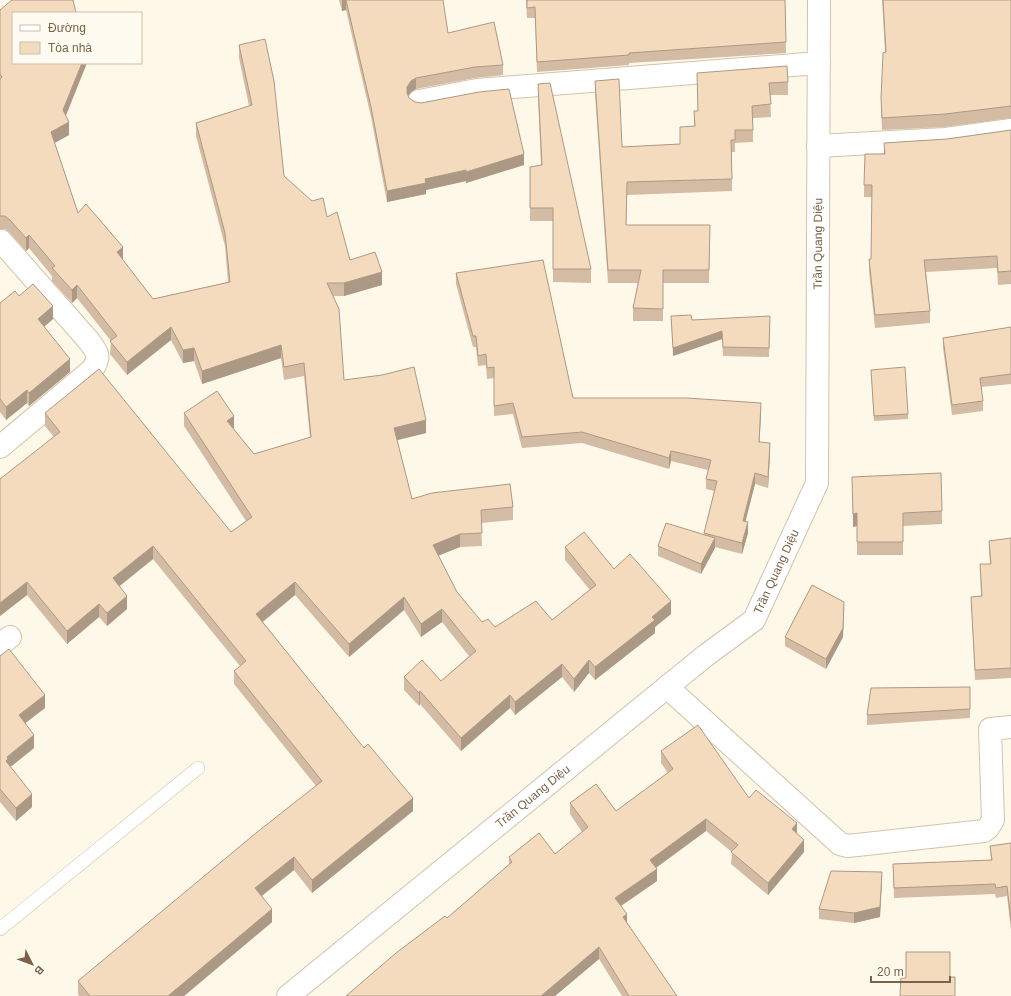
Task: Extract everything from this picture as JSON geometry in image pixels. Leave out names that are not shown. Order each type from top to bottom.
[{"type":"street","name":"Trần Quang Diệu","points":[[288,996],[705,656],[754,620],[817,483],[819,0]]},
{"type":"street","points":[[419,100],[484,90],[819,63]]},
{"type":"street","points":[[818,146],[946,139],[1011,130]]},
{"type":"street","points":[[0,447],[92,370],[98,360],[97,352],[89,341],[1,241]]},
{"type":"street","points":[[667,687],[840,844],[848,846],[984,831],[993,820],[990,729],[1011,727]]},
{"type":"lane","points":[[0,929],[198,768]]},
{"type":"building","points":[[12,0],[73,0],[76,12],[12,12],[12,64],[82,64],[63,110],[69,122],[51,132],[78,213],[86,204],[123,247],[117,252],[153,299],[230,282],[225,233],[196,123],[252,105],[239,45],[265,39],[274,81],[284,176],[312,201],[323,198],[327,217],[337,212],[350,260],[375,252],[382,272],[344,283],[327,283],[339,309],[344,380],[382,375],[414,367],[426,420],[394,428],[412,499],[432,493],[510,484],[513,507],[481,510],[482,533],[460,534],[433,545],[457,592],[482,622],[488,619],[495,627],[536,601],[552,620],[596,585],[565,547],[584,532],[614,569],[630,554],[671,601],[652,617],[655,620],[595,667],[589,660],[574,679],[562,664],[515,702],[510,695],[461,738],[420,691],[419,693],[404,677],[422,660],[441,681],[476,651],[442,609],[421,624],[404,597],[349,644],[295,582],[256,614],[364,748],[368,744],[413,798],[312,880],[294,857],[255,888],[272,909],[168,996],[90,996],[78,981],[256,833],[322,781],[234,671],[246,661],[153,546],[113,578],[127,596],[107,613],[99,604],[67,631],[27,582],[0,603],[0,479],[60,432],[45,413],[99,369],[231,532],[252,517],[184,413],[217,391],[234,416],[227,421],[254,454],[311,437],[304,363],[284,367],[281,345],[202,371],[194,348],[183,350],[171,327],[127,362],[110,341],[117,336],[77,285],[72,290],[52,268],[55,266],[29,235],[26,238],[10,220],[5,216],[0,216],[0,79],[2,77],[0,74],[0,10]]},
{"type":"building","points":[[346,0],[443,0],[448,33],[494,22],[503,65],[475,67],[416,78],[411,81],[407,87],[407,93],[409,98],[415,102],[421,103],[479,92],[509,89],[524,154],[466,172],[466,170],[425,179],[426,183],[387,191],[371,107]]},
{"type":"building","points":[[527,0],[785,0],[786,42],[629,53],[629,55],[537,62],[535,7],[527,8]]},
{"type":"building","points":[[883,0],[1011,0],[1011,106],[945,114],[882,118],[881,98],[883,53],[886,52]]},
{"type":"building","points":[[787,66],[788,82],[769,83],[771,104],[752,106],[753,130],[735,130],[735,140],[731,140],[732,179],[627,182],[626,225],[710,225],[709,270],[663,270],[663,309],[633,308],[641,270],[608,270],[595,81],[619,79],[622,147],[680,144],[680,127],[695,126],[694,111],[698,111],[697,73]]},
{"type":"building","points":[[550,83],[591,269],[553,269],[553,208],[530,208],[530,167],[542,165],[538,84]]},
{"type":"building","points":[[1011,130],[1011,271],[998,272],[997,256],[924,260],[930,311],[875,315],[869,259],[871,259],[872,185],[864,185],[865,154],[885,154],[884,143],[947,139]]},
{"type":"building","points":[[543,260],[573,398],[687,398],[761,403],[759,442],[770,443],[768,477],[755,473],[743,521],[748,522],[742,543],[704,533],[717,481],[706,479],[711,460],[671,451],[669,458],[582,432],[522,437],[513,403],[494,406],[494,367],[487,368],[486,354],[478,356],[476,336],[473,336],[456,273]]},
{"type":"building","points":[[33,284],[53,306],[38,319],[70,359],[29,393],[27,390],[6,407],[0,399],[0,303],[15,291],[19,296]]},
{"type":"building","points":[[691,315],[692,320],[770,316],[769,348],[723,347],[722,331],[673,348],[671,316]]},
{"type":"building","points":[[1011,327],[1011,374],[980,378],[983,401],[952,405],[943,338]]},
{"type":"building","points":[[905,367],[908,414],[874,416],[871,370]]},
{"type":"building","points":[[941,473],[942,511],[903,513],[903,542],[857,542],[857,513],[853,514],[852,477]]},
{"type":"building","points":[[666,523],[715,538],[701,564],[658,546]]},
{"type":"building","points":[[1011,538],[1011,668],[975,670],[971,597],[982,596],[980,564],[991,564],[989,541]]},
{"type":"building","points":[[812,585],[844,602],[843,628],[826,659],[785,637]]},
{"type":"building","points":[[9,649],[45,695],[19,715],[34,735],[7,757],[8,759],[6,761],[32,794],[16,808],[0,789],[0,656]]},
{"type":"building","points":[[970,687],[970,709],[867,715],[871,688]]},
{"type":"building","points":[[698,725],[749,798],[756,790],[797,823],[792,829],[804,840],[768,883],[731,852],[738,845],[706,819],[650,860],[657,869],[615,898],[627,914],[623,917],[677,996],[629,996],[599,947],[541,996],[346,996],[396,953],[445,916],[447,918],[512,862],[509,857],[539,833],[555,854],[588,827],[570,803],[596,784],[616,811],[673,769],[661,751]]},
{"type":"building","points":[[1011,843],[1011,921],[1007,886],[996,888],[995,884],[894,888],[893,864],[992,860],[990,846]]},
{"type":"building","points":[[831,871],[882,872],[880,907],[854,913],[819,909]]},
{"type":"building","points":[[906,952],[950,952],[950,977],[955,977],[955,996],[900,996],[901,978],[906,978]]}]
